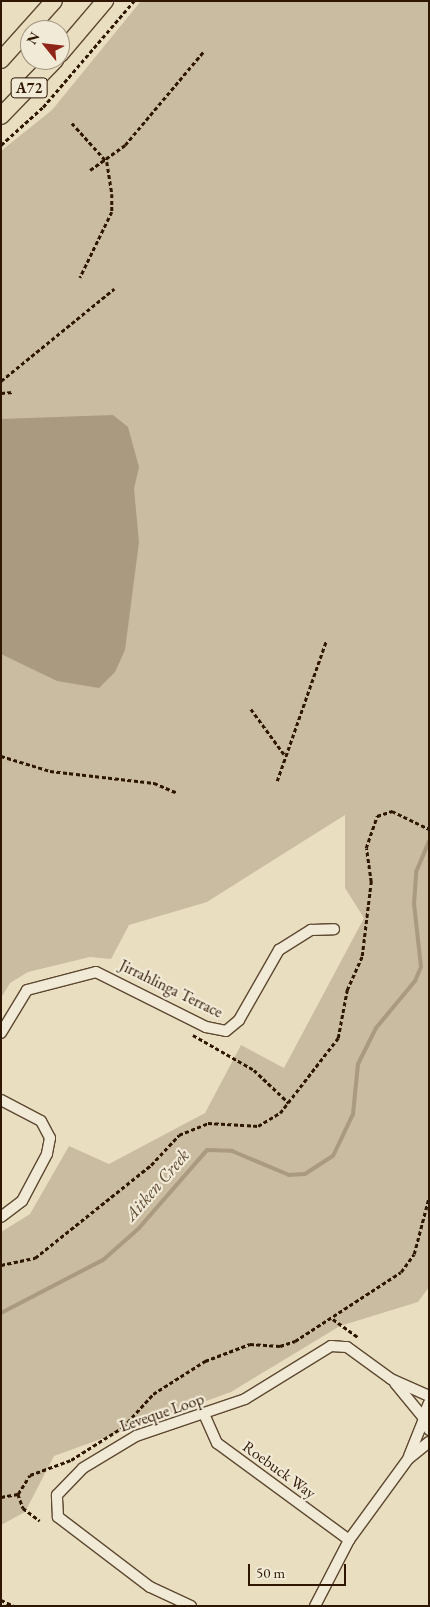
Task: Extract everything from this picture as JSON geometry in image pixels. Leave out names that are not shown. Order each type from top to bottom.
[{"type":"main road","name":"A72","points":[[1,60],[54,1]]},
{"type":"main road","points":[[70,42],[106,1]]},
{"type":"main road","name":"A72","points":[[1,116],[45,70]]},
{"type":"street","name":"Jirrahlinga Terrace","points":[[1,1033],[28,990],[96,972],[206,1027],[226,1031],[240,1020],[279,950],[311,930],[334,929]]},
{"type":"street","points":[[1,1100],[41,1121],[50,1138],[47,1154],[22,1202],[1,1217]]},
{"type":"street","name":"Leveque Loop","points":[[190,1606],[150,1587],[62,1522],[54,1506],[72,1478],[108,1450],[262,1390],[331,1346],[351,1349],[392,1379],[429,1396]]},
{"type":"street","name":"Leveque Loop","points":[[392,1379],[425,1423]]},
{"type":"street","points":[[315,1606],[349,1540],[408,1460],[425,1423],[429,1402]]},
{"type":"street","name":"Roebuck Way","points":[[204,1414],[217,1443],[349,1540]]},
{"type":"street","points":[[408,1460],[429,1442]]},
{"type":"path","points":[[1,146],[43,107],[134,1]]},
{"type":"path","points":[[90,170],[104,158],[125,145],[204,51]]},
{"type":"path","points":[[72,123],[104,158],[110,174],[112,212],[80,278]]},
{"type":"path","points":[[1,381],[114,289]]},
{"type":"path","points":[[1,393],[13,392]]},
{"type":"path","points":[[277,781],[284,754],[326,641]]},
{"type":"path","points":[[251,709],[284,754]]},
{"type":"path","points":[[1,756],[50,771],[154,783],[177,793]]},
{"type":"path","points":[[1,1265],[35,1258],[151,1165],[180,1135],[208,1123],[258,1126],[273,1120],[290,1103],[312,1067],[338,1038],[346,990],[361,964],[370,895],[366,848],[373,824],[385,810],[429,829]]},
{"type":"path","points":[[193,1035],[254,1070],[290,1103]]},
{"type":"path","points":[[1,1497],[18,1494],[30,1475],[78,1456],[96,1440],[122,1427],[153,1394],[205,1361],[250,1344],[286,1345],[333,1319],[407,1267],[429,1197]]},
{"type":"path","points":[[333,1319],[359,1338]]},
{"type":"path","points":[[18,1494],[23,1508],[40,1522]]},
{"type":"path","points":[[1,1600],[14,1606]]},
{"type":"shaded area","points":[[141,1],[429,1],[429,1287],[418,1302],[340,1326],[231,1392],[54,1456],[25,1512],[1,1525],[1,1232],[30,1214],[69,1146],[109,1164],[205,1113],[241,1045],[284,1068],[364,918],[345,888],[345,815],[207,902],[129,925],[111,959],[90,957],[28,972],[10,983],[1,998],[1,151],[52,110]]},
{"type":"shaded area","points":[[113,415],[128,427],[139,467],[134,489],[139,542],[125,650],[115,672],[99,688],[57,681],[1,654],[1,419]]},
{"type":"waterway","name":"Aitken Creek","points":[[1,1313],[103,1260],[139,1228],[207,1150],[232,1151],[289,1175],[305,1174],[333,1156],[353,1114],[358,1064],[376,1028],[415,981],[421,967],[414,904],[416,872],[429,842]]}]
